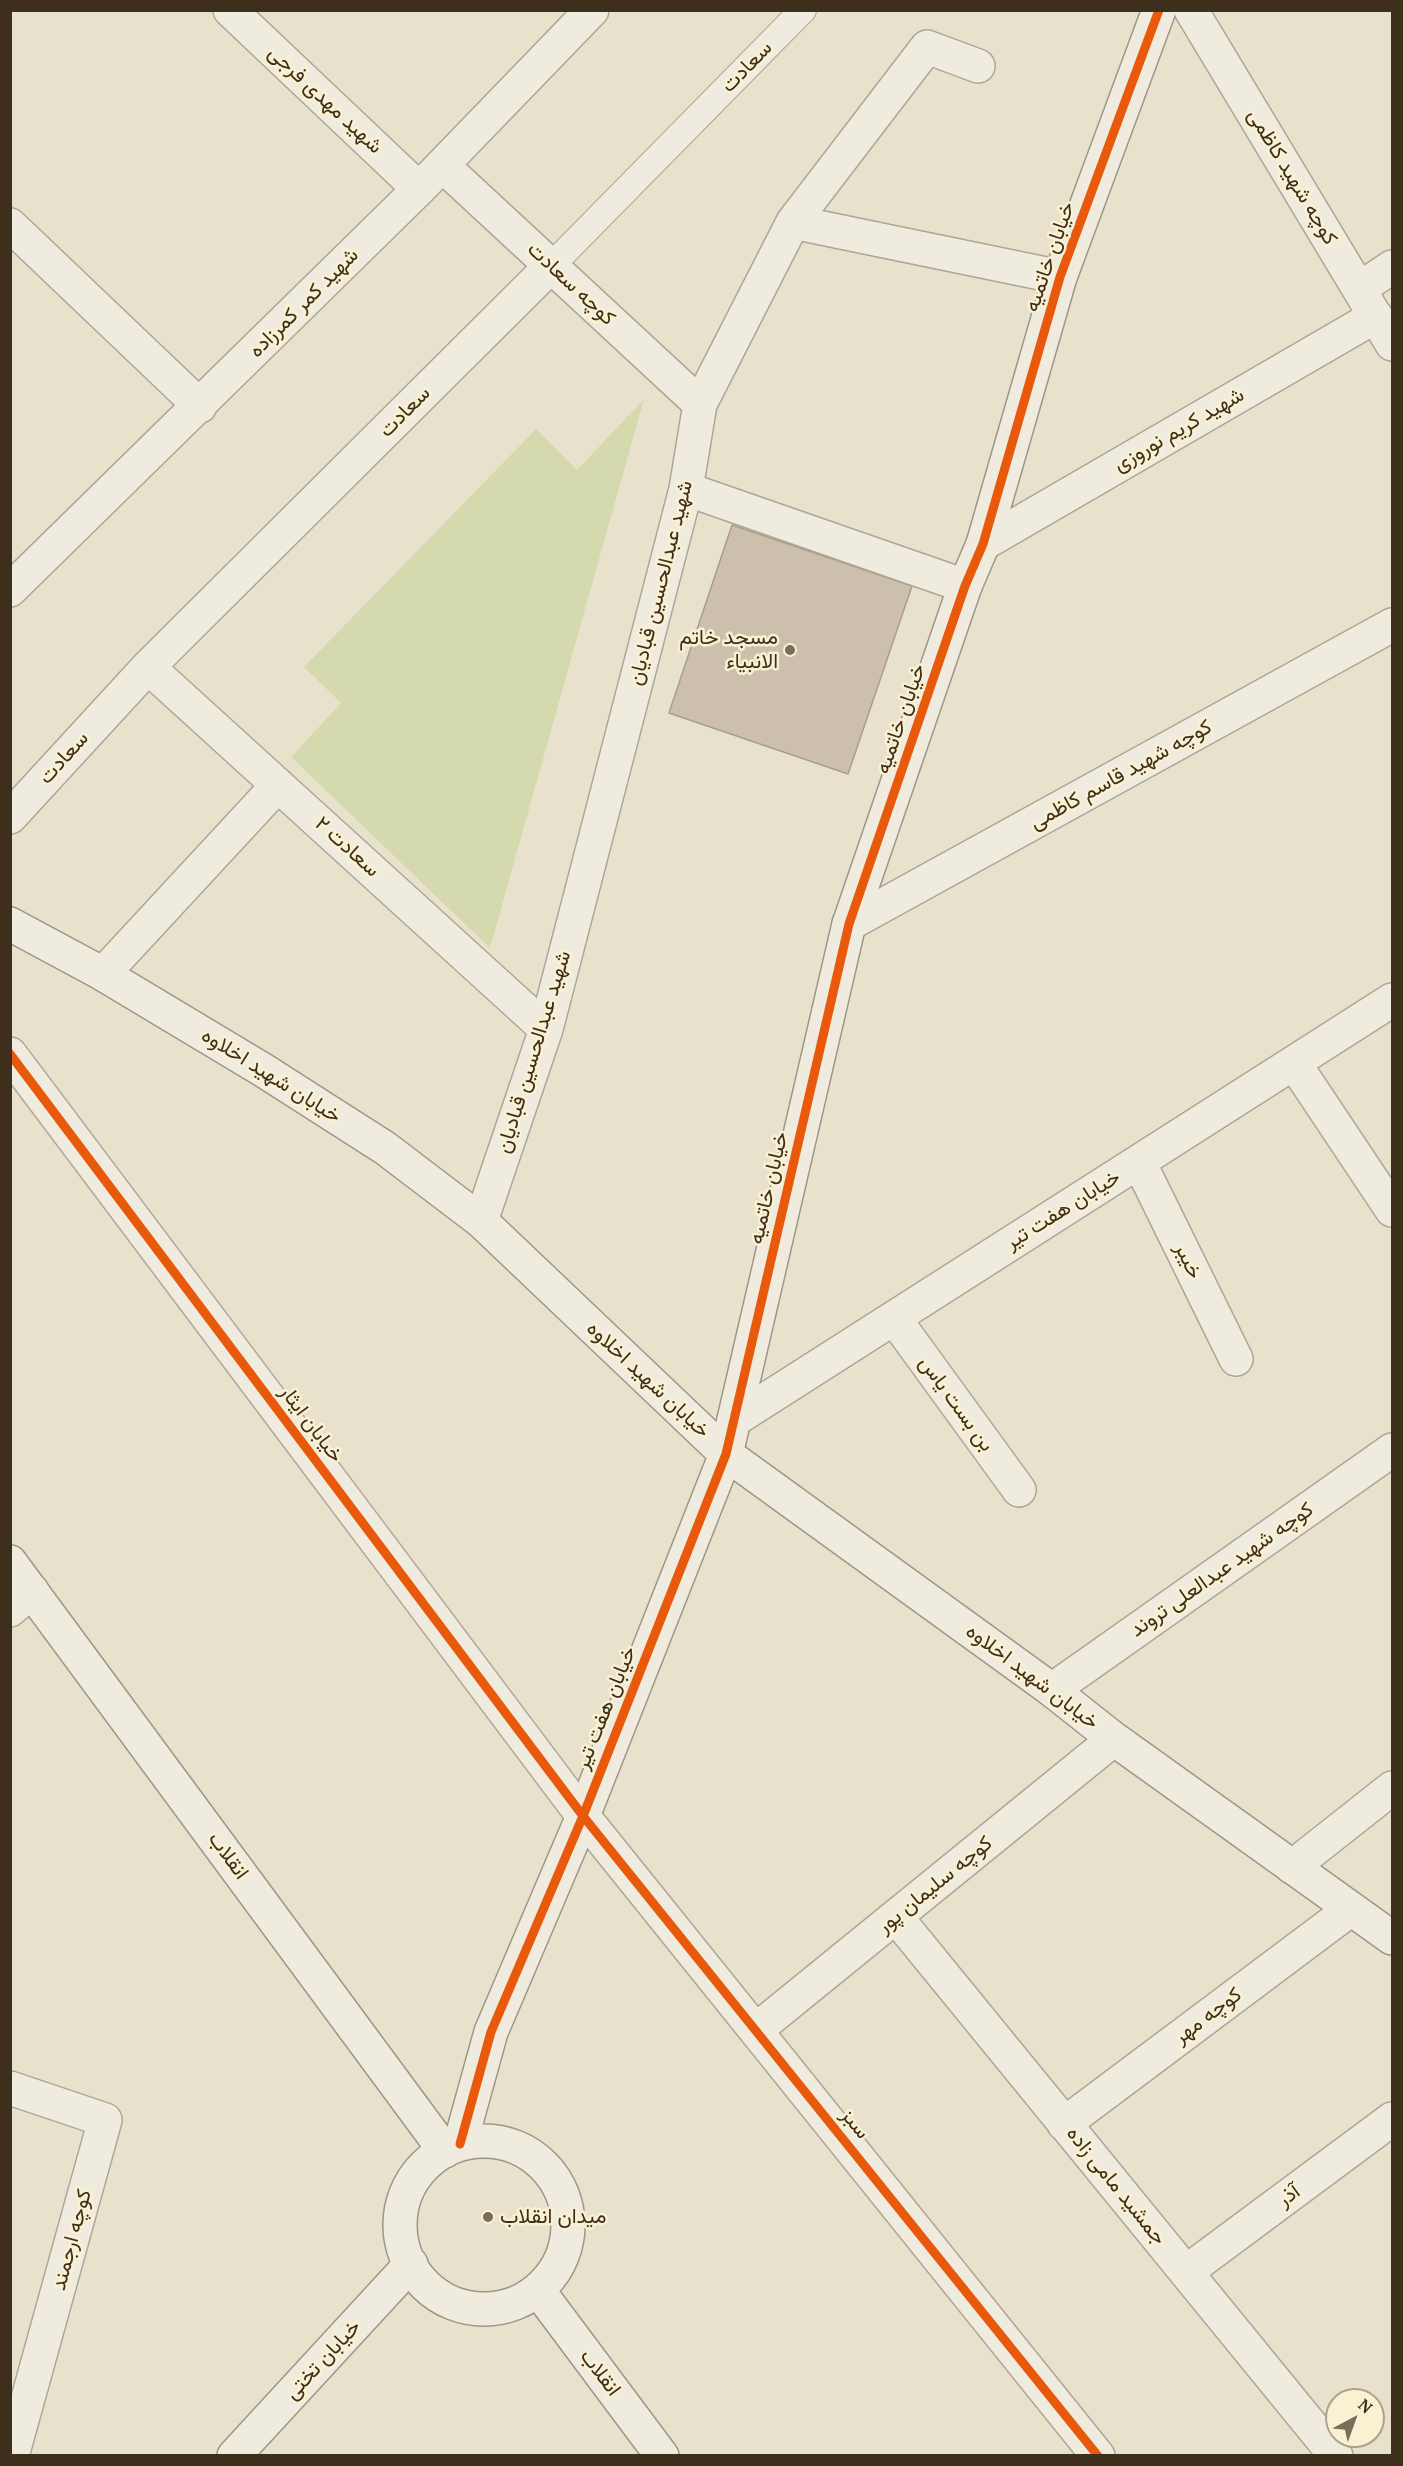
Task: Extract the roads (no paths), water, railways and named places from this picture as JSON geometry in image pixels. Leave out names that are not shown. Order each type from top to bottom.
[{"type":"street","name":"شهید مهدی فرجی","points":[[230,10],[419,189]]},
{"type":"street","name":"شهید کمر کمرزاده","points":[[10,590],[419,189],[592,10]]},
{"type":"street","name":"خیابان خاتمیه","points":[[726,1454],[849,924],[965,586],[983,544],[1060,277],[1159,10]]},
{"type":"street","name":"کوچه شهید کاظمی","points":[[1191,10],[1392,344]]},
{"type":"street","name":"شهید عبدالحسین قبادیان","points":[[481,1221],[546,1029],[686,489],[700,404],[793,222],[927,47],[978,66]]},
{"type":"street","name":"کوچه سعادت","points":[[442,165],[700,404]]},
{"type":"street","points":[[793,222],[1060,277]]},
{"type":"street","points":[[10,225],[200,405]]},
{"type":"street","name":"سعادت","points":[[10,817],[148,667],[551,266]]},
{"type":"street","points":[[1359,289],[1392,267]]},
{"type":"street","name":"شهید کریم نوروزی","points":[[983,544],[1376,316]]},
{"type":"street","points":[[686,489],[965,586]]},
{"type":"street","name":"کوچه شهید قاسم کاظمی","points":[[849,924],[1392,625]]},
{"type":"street","name":"سعادت ۲","points":[[148,667],[546,1029]]},
{"type":"street","points":[[103,974],[278,784]]},
{"type":"street","name":"خیابان شهید اخلاوه","points":[[10,924],[103,974],[263,1070],[376,1142],[481,1221],[726,1454],[1052,1690],[1114,1739],[1392,1938]]},
{"type":"street","name":"خیابان هفت تیر","points":[[734,1420],[1392,1000]]},
{"type":"street","name":"خیابان ایثار","points":[[10,1054],[583,1816]]},
{"type":"street","points":[[1294,1063],[1392,1210]]},
{"type":"street","name":"خیبر","points":[[1139,1162],[1236,1359]]},
{"type":"street","name":"بن بست یاس","points":[[894,1318],[1019,1490]]},
{"type":"street","name":"کوچه شهید عبدالعلی تروند","points":[[1052,1690],[1392,1450]]},
{"type":"street","name":"خیابان هفت تیر","points":[[452,2147],[491,2032],[583,1816],[726,1454]]},
{"type":"street","name":"انقلاب","points":[[10,1562],[21,1600],[452,2147]]},
{"type":"street","name":"کوچه سلیمان پور","points":[[756,2030],[1114,1739]]},
{"type":"street","points":[[1293,1867],[1392,1788]]},
{"type":"street","name":"سبز","points":[[583,1816],[1098,2456]]},
{"type":"street","name":"کوچه مهر","points":[[1064,2124],[1351,1909]]},
{"type":"street","name":"جمشید مامی زاده","points":[[896,1917],[1335,2456]]},
{"type":"street","name":"کوچه ارجمند","points":[[10,2088],[105,2120],[12,2456]]},
{"type":"street","name":"آذر","points":[[1186,2272],[1392,2119]]},
{"type":"street","points":[[489,2141],[517,2147],[541,2163],[559,2186],[568,2213],[567,2242],[557,2268],[538,2290],[514,2304],[487,2309],[460,2306],[435,2294],[416,2274],[404,2250],[400,2228],[402,2205],[411,2184],[425,2165],[452,2147],[489,2141]]},
{"type":"street","name":"خیابان تختی","points":[[250,2449],[411,2264]]},
{"type":"street","name":"انقلاب","points":[[538,2290],[662,2456]]},
{"type":"lane","name":"سعادت","points":[[551,266],[803,10]]},
{"type":"place","name":"مسجد خاتم الانبیاء","points":[[790,650]]},
{"type":"place","name":"میدان انقلاب","points":[[488,2217]]}]
